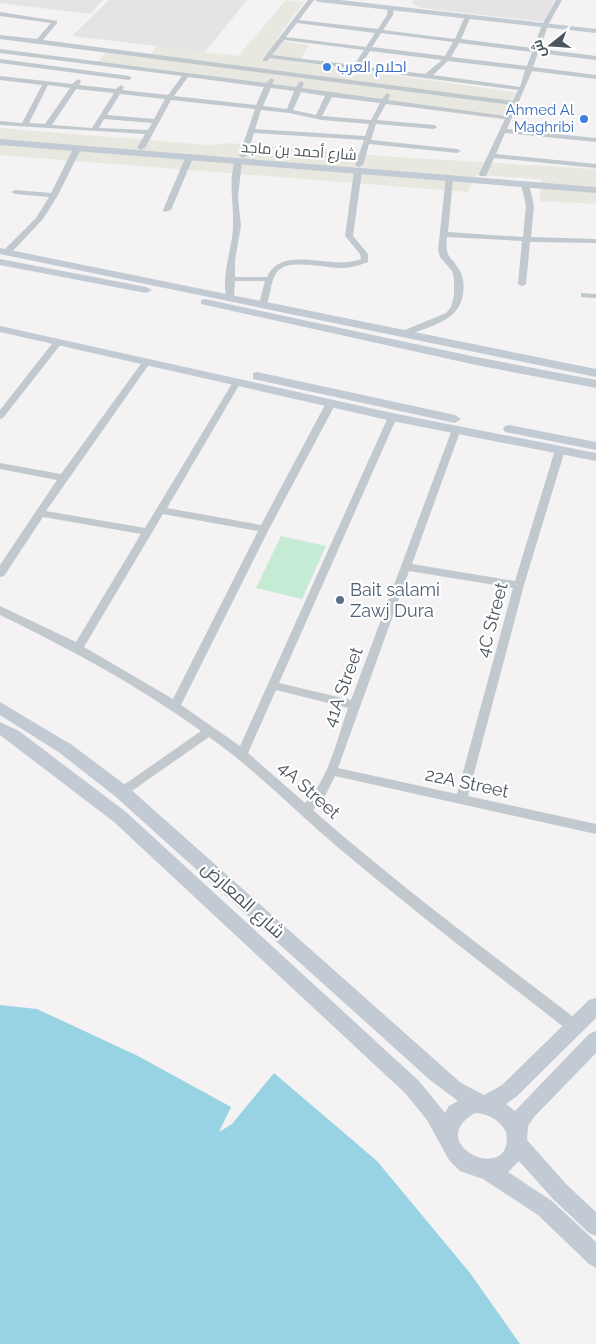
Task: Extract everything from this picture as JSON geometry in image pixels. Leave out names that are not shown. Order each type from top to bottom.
[{"type":"street","points":[[258,69],[311,0]]},
{"type":"street","points":[[319,0],[596,31]]},
{"type":"street","points":[[356,67],[390,16],[391,8],[397,0]]},
{"type":"street","points":[[483,174],[522,89],[545,25],[559,0]]},
{"type":"street","points":[[0,14],[53,21],[55,24],[16,64]]},
{"type":"street","points":[[427,76],[439,70],[446,60],[468,16]]},
{"type":"street","points":[[295,21],[596,58]]},
{"type":"street","points":[[0,37],[40,40],[515,103]]},
{"type":"street","points":[[282,38],[446,60],[596,77]]},
{"type":"street","points":[[37,66],[60,43]]},
{"type":"street","points":[[47,127],[74,86],[104,49]]},
{"type":"street","points":[[0,51],[298,88],[328,94],[509,118]]},
{"type":"street","points":[[94,130],[118,91],[151,55]]},
{"type":"street","points":[[268,56],[522,89]]},
{"type":"street","points":[[0,62],[129,78]]},
{"type":"street","points":[[230,296],[231,260],[237,226],[234,197],[240,159],[258,109],[268,85],[276,72]]},
{"type":"street","points":[[141,148],[169,98],[187,74]]},
{"type":"street","points":[[289,111],[305,76]]},
{"type":"street","points":[[0,87],[3,79],[289,111],[318,117],[434,127]]},
{"type":"street","points":[[24,125],[46,83]]},
{"type":"street","points":[[263,304],[270,279],[276,268],[287,264],[352,266],[365,260],[364,254],[349,236],[359,168],[373,122],[383,100],[392,88]]},
{"type":"street","points":[[318,117],[329,96],[328,94]]},
{"type":"street","points":[[102,117],[156,121]]},
{"type":"street","points":[[0,123],[150,132]]},
{"type":"street","points":[[250,131],[367,140],[457,151]]},
{"type":"street","points":[[503,131],[596,140]]},
{"type":"street","name":"شارع أحمد بن ماجد","points":[[0,137],[141,148],[240,159],[359,168],[483,174],[596,184]]},
{"type":"street","name":"شارع أحمد بن ماجد","points":[[0,142],[189,158],[240,159]]},
{"type":"street","points":[[3,251],[39,219],[54,195],[77,149]]},
{"type":"street","points":[[492,156],[596,166]]},
{"type":"street","points":[[167,210],[189,158]]},
{"type":"street","name":"شارع أحمد بن ماجد","points":[[359,168],[449,178],[596,190]]},
{"type":"street","points":[[402,334],[449,315],[454,309],[459,295],[458,275],[443,256],[443,234],[449,178]]},
{"type":"street","points":[[522,284],[525,239],[530,206],[526,184]]},
{"type":"street","points":[[14,192],[54,195]]},
{"type":"street","points":[[443,234],[596,241]]},
{"type":"street","points":[[3,251],[230,296],[402,334],[596,372]]},
{"type":"street","points":[[0,262],[192,299],[476,361],[596,384]]},
{"type":"street","points":[[230,279],[270,279]]},
{"type":"street","points":[[584,296],[596,296]]},
{"type":"street","points":[[0,320],[452,418],[596,446]]},
{"type":"street","points":[[0,330],[392,417],[596,457]]},
{"type":"street","points":[[0,416],[58,342]]},
{"type":"street","points":[[0,573],[63,478],[146,362]]},
{"type":"street","points":[[78,648],[237,382]]},
{"type":"street","points":[[175,706],[264,529],[331,404]]},
{"type":"street","points":[[242,754],[392,417]]},
{"type":"street","name":"41A Street","points":[[305,810],[320,795],[331,771],[456,429]]},
{"type":"street","name":"4C Street","points":[[461,800],[519,585],[560,450]]},
{"type":"street","points":[[0,466],[63,478]]},
{"type":"street","points":[[160,510],[264,529]]},
{"type":"street","points":[[41,513],[147,532]]},
{"type":"street","points":[[406,567],[519,585]]},
{"type":"street","name":"4A Street","points":[[0,610],[78,648],[175,706],[242,754],[432,917],[575,1027]]},
{"type":"street","points":[[272,685],[355,705]]},
{"type":"street","name":"شارع المعارض","points":[[0,708],[66,749],[122,792],[437,1074],[454,1088],[484,1104]]},
{"type":"street","name":"شارع المعارض","points":[[0,728],[13,735],[120,817],[405,1080],[428,1102],[440,1121],[450,1145]]},
{"type":"street","points":[[122,792],[209,731]]},
{"type":"street","name":"22A Street","points":[[331,771],[596,829]]},
{"type":"street","points":[[596,1006],[509,1090],[484,1104],[463,1106],[454,1113],[448,1128],[450,1145],[455,1155],[464,1163],[474,1168],[486,1170],[497,1168],[506,1162],[513,1154],[519,1122],[527,1110],[596,1040]]},
{"type":"street","points":[[484,1104],[505,1113],[516,1139],[560,1192],[596,1226]]},
{"type":"street","points":[[486,1170],[545,1208],[596,1257]]},
{"type":"shaded area","points":[[0,0],[103,0],[90,14],[0,3]]},
{"type":"shaded area","points":[[109,0],[247,0],[205,52],[72,36]]},
{"type":"shaded area","points":[[286,0],[304,2],[276,40],[309,45],[299,62],[520,93],[506,120],[97,63],[105,53],[148,58],[156,46],[238,56]]},
{"type":"shaded area","points":[[414,0],[554,0],[545,22],[421,8],[412,3]]},
{"type":"shaded area","points":[[0,128],[208,145],[229,143],[395,157],[596,169],[596,204],[540,201],[541,179],[477,175],[467,192],[0,155]]},
{"type":"green space","points":[[281,536],[326,546],[302,599],[256,588]]},
{"type":"water","points":[[0,1005],[37,1009],[138,1056],[231,1107],[219,1132],[232,1124],[274,1073],[377,1161],[470,1273],[520,1344],[0,1344]]},
{"type":"place","name":"احلام العرب","points":[[327,67]]},
{"type":"place","name":"Ahmed Al Maghribi","points":[[584,119]]},
{"type":"place","name":"Bait salami Zawj Dura","points":[[340,600]]}]
